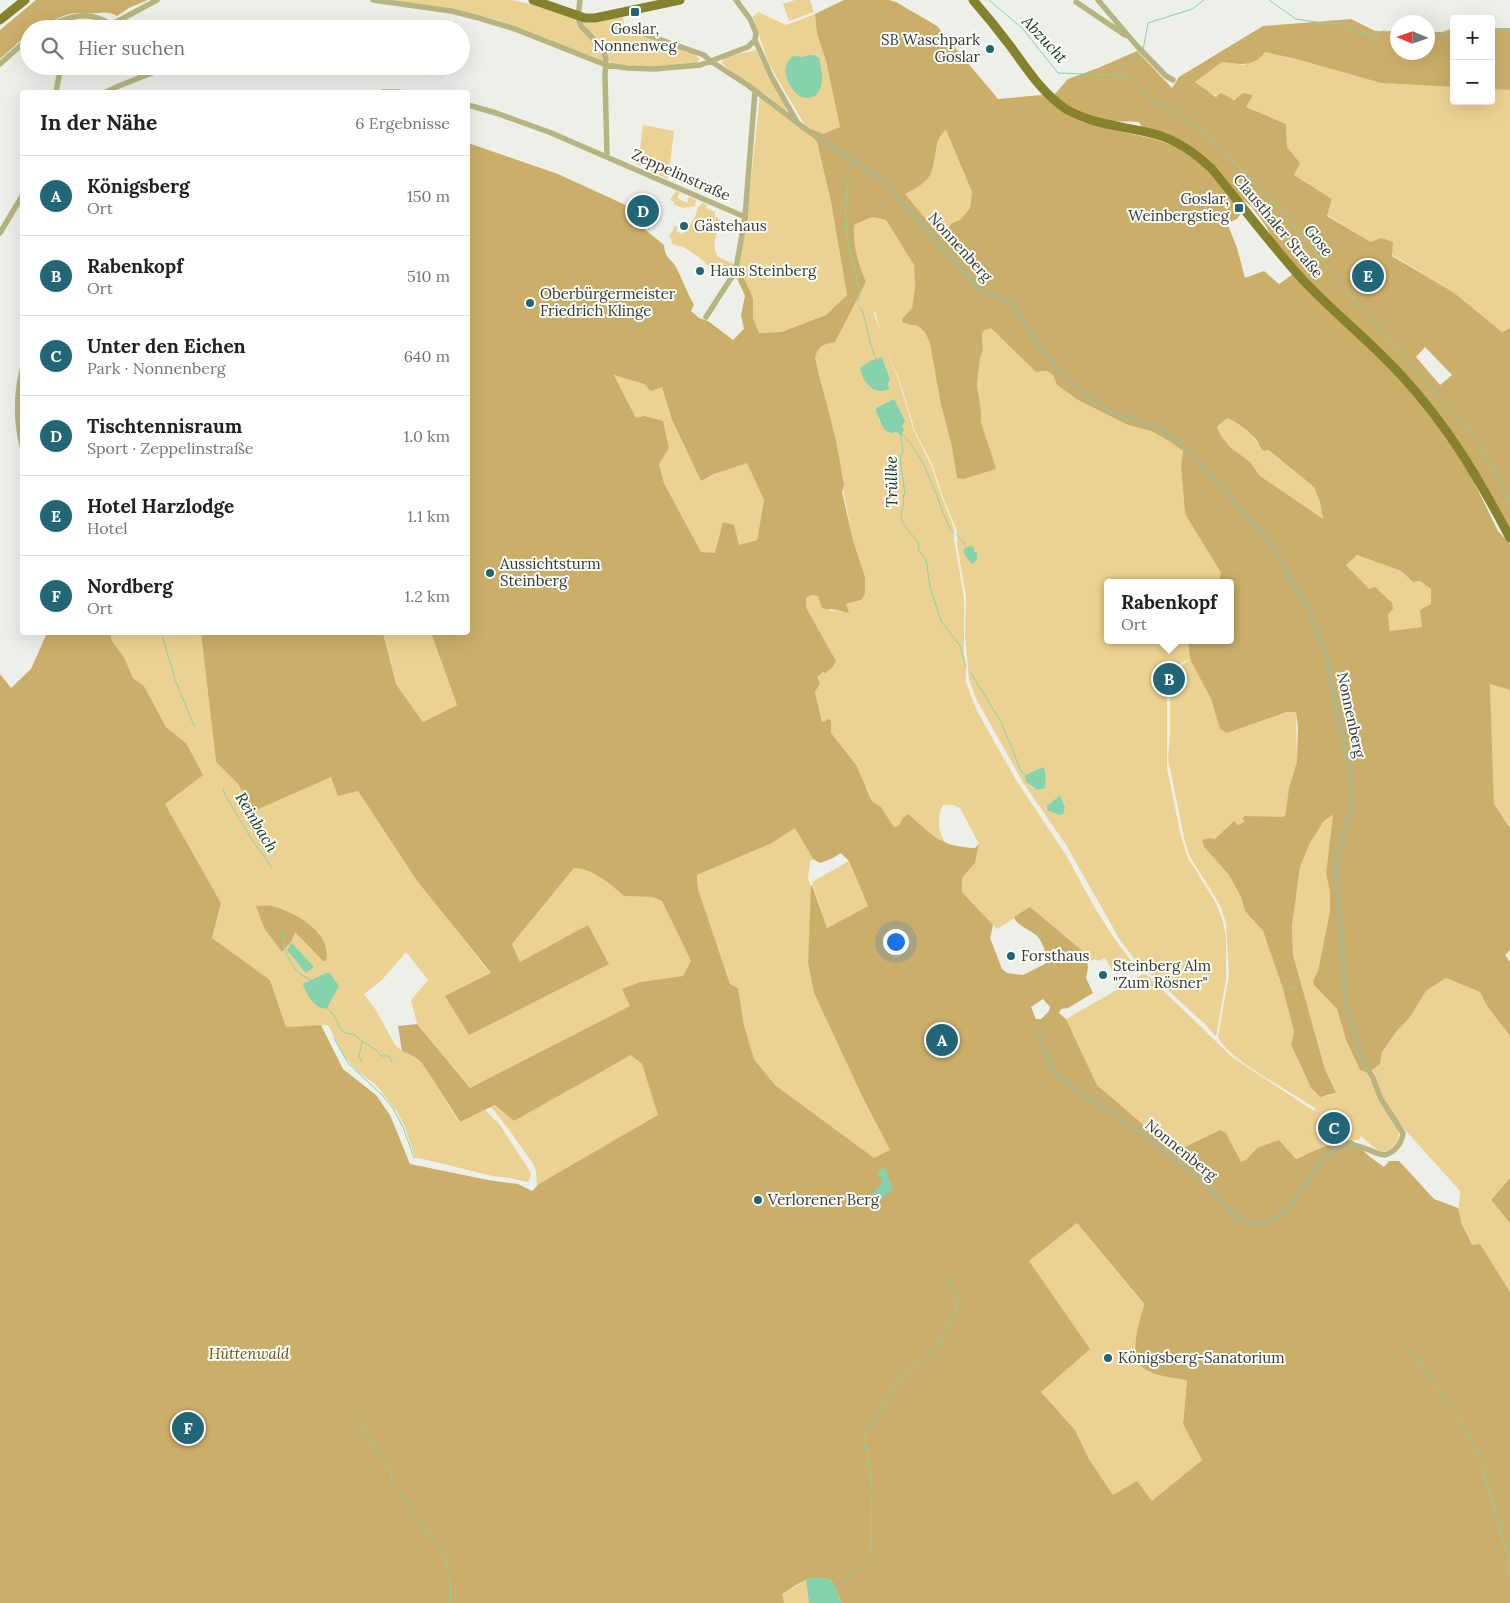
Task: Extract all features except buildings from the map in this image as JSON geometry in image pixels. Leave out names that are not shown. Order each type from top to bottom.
[{"type":"main road","points":[[0,20],[25,0]]},
{"type":"main road","points":[[533,0],[586,18],[680,0]]},
{"type":"main road","name":"Clausthaler Straße","points":[[972,0],[1037,82],[1060,105],[1094,121],[1156,134],[1200,157],[1212,169],[1297,273],[1400,374],[1436,416],[1472,468],[1510,538]]},
{"type":"street","points":[[118,20],[157,0]]},
{"type":"street","points":[[372,0],[451,11],[480,18],[515,28],[606,65],[627,68],[654,69],[700,65],[709,60],[748,47],[755,40]]},
{"type":"street","points":[[578,15],[580,0]]},
{"type":"street","name":"Nonnenberg","points":[[736,0],[750,19],[756,33],[755,40],[771,76],[799,124],[881,179],[980,290],[986,294],[1008,300],[1013,305],[1043,351],[1073,384],[1092,400],[1116,414],[1160,428],[1184,445],[1270,543],[1305,603],[1325,653],[1336,697],[1352,782],[1353,797],[1337,856],[1336,875],[1346,1005],[1361,1056],[1373,1078],[1381,1099],[1403,1133],[1394,1150],[1385,1155],[1352,1145],[1336,1148],[1320,1164],[1296,1199],[1278,1216],[1261,1223],[1242,1220],[1221,1204],[1206,1182],[1199,1176],[1057,1076],[1038,1032]]},
{"type":"street","points":[[1098,0],[1137,46],[1166,76],[1173,80]]},
{"type":"street","points":[[1073,1],[1131,38]]},
{"type":"street","points":[[63,20],[87,15],[104,20]]},
{"type":"street","name":"Zeppelinstraße","points":[[578,15],[584,31],[605,53],[608,157]]},
{"type":"street","points":[[618,28],[627,28],[704,55],[799,124]]},
{"type":"street","points":[[0,64],[20,46]]},
{"type":"street","points":[[56,90],[59,75]]},
{"type":"street","points":[[110,90],[147,75]]},
{"type":"street","points":[[706,317],[735,271],[745,217],[755,91]]},
{"type":"street","name":"Zeppelinstraße","points":[[470,106],[533,126],[745,217]]},
{"type":"street","points":[[0,233],[20,199]]},
{"type":"street","points":[[20,379],[17,402],[20,431]]},
{"type":"shaded area","points":[[394,0],[511,0],[540,6],[575,18],[581,30],[598,48],[604,60],[602,62],[498,20],[463,11]]},
{"type":"shaded area","points":[[795,0],[810,0],[814,12],[789,21],[783,4]]},
{"type":"shaded area","points":[[758,12],[786,25],[815,14],[817,34],[826,61],[840,127],[823,134],[807,128],[817,142],[831,202],[847,295],[826,315],[780,332],[759,333],[753,318],[753,298],[738,265],[746,225],[760,96],[806,127],[767,59],[753,17]]},
{"type":"shaded area","points":[[623,17],[624,24],[614,24],[611,29],[613,33],[617,34],[626,31],[695,54],[699,59],[698,62],[695,64],[650,68],[610,63],[602,44],[581,21]]},
{"type":"shaded area","points":[[756,50],[766,72],[787,108],[785,111],[769,97],[737,77],[722,63],[726,57]]},
{"type":"shaded area","points":[[1265,52],[1381,83],[1450,87],[1450,105],[1495,105],[1495,89],[1510,90],[1510,328],[1502,332],[1453,292],[1327,215],[1332,199],[1294,175],[1300,163],[1287,147],[1286,124],[1246,107],[1252,95],[1234,99],[1222,98],[1195,82],[1222,62],[1244,65]]},
{"type":"shaded area","points":[[809,55],[819,58],[822,82],[818,93],[808,98],[799,95],[793,90],[787,80],[786,69],[789,60],[793,56],[803,57]]},
{"type":"shaded area","points":[[643,125],[674,131],[668,179],[645,169],[645,166],[638,165]]},
{"type":"shaded area","points":[[946,130],[972,192],[970,208],[961,219],[951,224],[946,231],[939,235],[904,194],[914,189],[926,179],[939,139]]},
{"type":"shaded area","points":[[676,191],[680,193],[677,198],[687,203],[689,197],[696,200],[695,206],[682,208],[673,204],[674,202],[670,200]]},
{"type":"shaded area","points":[[703,203],[707,205],[706,208],[715,212],[715,216],[722,222],[715,239],[715,248],[718,257],[734,264],[732,270],[712,268],[682,246],[672,244],[669,236],[674,226],[678,226],[676,231],[682,234],[692,221],[698,207]]},
{"type":"shaded area","points":[[872,217],[886,220],[914,265],[915,287],[912,308],[902,319],[905,324],[921,328],[925,332],[931,346],[943,413],[956,466],[956,475],[964,479],[995,469],[981,422],[977,385],[980,358],[983,351],[983,331],[991,327],[1036,372],[1047,371],[1053,375],[1057,385],[1078,400],[1128,425],[1151,431],[1183,451],[1181,466],[1185,514],[1221,573],[1219,579],[1104,579],[1104,644],[1188,644],[1190,659],[1181,663],[1172,678],[1167,693],[1167,768],[1180,832],[1187,856],[1216,903],[1223,922],[1226,938],[1226,980],[1216,1037],[1206,1025],[1136,961],[1120,940],[1066,845],[1024,784],[975,697],[969,679],[965,636],[966,596],[957,545],[957,531],[932,464],[915,431],[902,388],[886,346],[914,431],[931,465],[954,528],[964,598],[966,682],[977,711],[1016,780],[1066,855],[1095,908],[1114,938],[1141,971],[1113,972],[1105,958],[1099,961],[1094,959],[1091,961],[1087,960],[1085,954],[1030,908],[997,929],[962,892],[962,878],[975,863],[979,844],[960,808],[953,805],[943,805],[939,815],[941,834],[946,844],[930,833],[902,819],[899,826],[894,827],[881,807],[872,801],[869,792],[831,733],[826,720],[822,722],[815,692],[817,677],[836,661],[806,607],[806,598],[811,595],[819,596],[830,611],[838,610],[842,612],[846,604],[861,600],[865,577],[853,540],[822,384],[815,358],[817,349],[824,344],[866,283],[854,240],[854,225]],"holes":[[[875,311],[880,331],[874,314]],[[882,357],[890,379],[888,384],[868,385],[860,368]],[[894,399],[902,424],[899,436],[897,431],[880,423],[876,408]],[[1043,767],[1046,780],[1043,786],[1037,790],[1030,786],[1025,775]],[[1060,795],[1065,806],[1063,811],[1056,814],[1046,809]]]},
{"type":"shaded area","points":[[882,357],[890,379],[889,389],[879,391],[870,387],[864,379],[860,368],[870,361]]},
{"type":"shaded area","points":[[614,375],[644,384],[662,386],[672,420],[701,481],[714,474],[747,462],[764,500],[757,540],[715,554],[701,552],[664,483],[659,464],[669,447],[636,418]]},
{"type":"shaded area","points":[[894,399],[905,421],[902,426],[904,429],[901,437],[897,432],[886,431],[876,412],[876,408]]},
{"type":"shaded area","points":[[1227,418],[1247,431],[1261,449],[1267,450],[1314,487],[1320,502],[1323,520],[1260,476],[1250,462],[1230,447],[1221,436],[1217,427]]},
{"type":"shaded area","points":[[969,546],[974,547],[974,552],[977,553],[977,560],[972,564],[964,553],[964,549]]},
{"type":"shaded area","points":[[1357,555],[1401,571],[1412,581],[1420,581],[1431,589],[1431,604],[1422,627],[1390,631],[1388,614],[1346,564]]},
{"type":"shaded area","points":[[110,635],[201,635],[216,762],[238,784],[254,811],[331,776],[358,791],[417,881],[491,974],[520,962],[512,944],[574,868],[594,874],[624,896],[652,897],[662,901],[691,961],[683,976],[640,982],[623,989],[631,1006],[470,1088],[417,1024],[411,1000],[428,980],[406,952],[382,980],[364,994],[376,1010],[395,1045],[422,1063],[459,1122],[485,1110],[500,1125],[531,1173],[529,1181],[492,1176],[415,1158],[405,1127],[396,1110],[376,1085],[357,1071],[345,1057],[328,1025],[286,1027],[270,980],[212,938],[221,903],[165,804],[186,743],[166,727],[144,686],[133,678],[124,657],[112,641]],"holes":[[[271,906],[293,915],[314,929],[326,961],[323,961],[295,931],[282,952]]]},
{"type":"shaded area","points":[[384,635],[432,635],[457,705],[423,722],[396,684]]},
{"type":"shaded area","points":[[1191,659],[1211,699],[1220,728],[1227,733],[1287,712],[1296,712],[1297,761],[1289,788],[1285,816],[1243,819],[1245,821],[1238,825],[1234,822],[1215,839],[1210,838],[1202,841],[1204,847],[1229,875],[1241,897],[1245,911],[1263,931],[1283,989],[1294,1032],[1291,1045],[1314,1091],[1320,1095],[1329,1096],[1336,1093],[1325,1069],[1293,955],[1292,926],[1300,867],[1310,843],[1324,821],[1334,815],[1326,874],[1330,892],[1330,911],[1318,971],[1313,981],[1314,985],[1337,1009],[1346,1040],[1360,1070],[1368,1073],[1382,1104],[1399,1131],[1395,1144],[1390,1150],[1385,1152],[1372,1146],[1361,1136],[1359,1140],[1334,1143],[1295,1159],[1285,1146],[1257,1148],[1241,1163],[1238,1158],[1191,1145],[1175,1152],[1097,1085],[1066,1019],[1120,988],[1119,981],[1124,986],[1143,974],[1147,975],[1232,1057],[1314,1111],[1316,1109],[1262,1076],[1234,1056],[1218,1037],[1229,975],[1226,923],[1220,905],[1190,857],[1185,842],[1168,759],[1170,692],[1179,670],[1183,664]]},
{"type":"shaded area","points":[[1490,684],[1510,690],[1510,828],[1494,804]]},
{"type":"shaded area","points":[[1043,767],[1046,774],[1045,788],[1037,790],[1026,782],[1025,775]]},
{"type":"shaded area","points":[[1060,795],[1065,807],[1063,814],[1059,815],[1047,810],[1047,806]]},
{"type":"shaded area","points":[[795,828],[813,859],[810,861],[808,879],[811,886],[811,908],[808,963],[814,993],[862,1096],[890,1150],[875,1159],[775,1085],[754,1059],[744,1025],[738,988],[730,984],[698,889],[697,875],[772,843]]},
{"type":"shaded area","points":[[849,861],[868,906],[827,928],[812,882]]},
{"type":"shaded area","points":[[292,943],[314,967],[306,973],[287,950]]},
{"type":"shaded area","points":[[326,973],[330,973],[339,986],[327,1008],[323,1008],[312,1001],[303,984]]},
{"type":"shaded area","points":[[1446,978],[1480,992],[1487,1006],[1510,1036],[1510,1178],[1491,1200],[1510,1223],[1510,1292],[1480,1245],[1472,1245],[1460,1215],[1460,1191],[1398,1122],[1386,1104],[1372,1069],[1380,1064],[1382,1052],[1396,1032],[1410,1017],[1426,991]]},
{"type":"shaded area","points":[[631,1054],[642,1064],[659,1115],[537,1186],[534,1165],[491,1107],[495,1105],[514,1121]]},
{"type":"shaded area","points":[[884,1167],[893,1189],[879,1201],[873,1193],[883,1181],[877,1173]]},
{"type":"shaded area","name":"Königsberg-Sanatorium","points":[[1077,1223],[1144,1305],[1136,1341],[1148,1372],[1187,1379],[1183,1424],[1202,1460],[1152,1502],[1113,1495],[1089,1459],[1075,1430],[1041,1392],[1029,1261]]},
{"type":"shaded area","points":[[819,1577],[831,1580],[842,1603],[809,1603],[806,1580]]},
{"type":"shaded area","points":[[806,1580],[809,1603],[784,1603],[782,1594]]},
{"type":"green space","points":[[36,0],[148,0],[129,8],[117,16],[106,12],[74,13],[56,20],[20,20],[20,41],[0,59],[0,30]]},
{"type":"green space","name":"Hüttenwald","points":[[844,0],[889,0],[896,2],[937,26],[998,99],[1042,95],[1070,116],[1082,122],[1155,139],[1174,146],[1197,161],[1209,172],[1241,213],[1237,219],[1227,223],[1237,248],[1245,278],[1264,271],[1279,284],[1293,274],[1364,342],[1420,400],[1475,480],[1475,484],[1498,531],[1510,544],[1510,690],[1490,684],[1494,804],[1510,828],[1510,950],[1505,955],[1510,962],[1510,1036],[1487,1006],[1480,992],[1446,978],[1426,991],[1410,1017],[1396,1032],[1382,1052],[1380,1064],[1368,1073],[1360,1070],[1346,1040],[1337,1009],[1314,985],[1313,981],[1318,971],[1330,911],[1330,892],[1326,874],[1333,815],[1324,821],[1310,843],[1300,867],[1292,926],[1293,955],[1325,1069],[1336,1093],[1320,1097],[1311,1088],[1291,1045],[1294,1032],[1283,989],[1263,931],[1245,911],[1241,897],[1229,875],[1204,847],[1202,840],[1215,839],[1234,821],[1238,825],[1245,821],[1242,819],[1245,816],[1285,816],[1289,788],[1297,761],[1298,728],[1296,712],[1287,712],[1227,733],[1220,729],[1211,699],[1190,659],[1188,644],[1234,644],[1234,579],[1219,579],[1221,573],[1185,514],[1181,466],[1183,451],[1151,431],[1128,425],[1078,400],[1057,385],[1053,375],[1047,371],[1036,372],[991,328],[983,331],[983,351],[980,358],[977,385],[981,422],[996,469],[964,479],[957,478],[930,343],[925,332],[918,326],[903,323],[902,319],[912,308],[915,287],[914,265],[886,220],[872,217],[854,225],[854,240],[866,282],[835,342],[822,346],[815,358],[836,441],[844,485],[842,492],[853,540],[865,577],[865,594],[861,600],[846,604],[849,612],[822,608],[818,596],[811,595],[806,598],[806,607],[836,661],[832,668],[817,677],[820,683],[815,692],[822,722],[831,720],[831,733],[856,765],[872,801],[881,807],[894,827],[899,826],[902,819],[908,814],[931,834],[945,842],[975,848],[979,844],[975,863],[962,878],[962,892],[993,925],[990,938],[1002,969],[1007,973],[1023,975],[1045,964],[1046,954],[1040,939],[1018,923],[1014,917],[1030,907],[1086,954],[1088,967],[1086,978],[1093,993],[1068,1008],[1061,1009],[1059,1013],[1066,1019],[1097,1085],[1175,1152],[1220,1130],[1226,1133],[1241,1162],[1246,1160],[1257,1148],[1279,1140],[1296,1159],[1330,1144],[1352,1140],[1384,1167],[1389,1161],[1399,1161],[1434,1199],[1458,1208],[1462,1224],[1472,1245],[1480,1244],[1510,1292],[1510,1603],[842,1603],[831,1580],[816,1578],[800,1583],[782,1594],[784,1603],[0,1603],[0,674],[11,688],[31,669],[46,635],[110,635],[112,641],[124,657],[133,678],[144,686],[166,727],[186,743],[203,775],[165,804],[221,903],[212,938],[270,980],[286,1027],[321,1025],[343,1069],[376,1095],[390,1115],[410,1164],[488,1180],[518,1184],[532,1191],[539,1184],[658,1115],[642,1064],[631,1055],[514,1121],[495,1105],[460,1122],[422,1063],[415,1057],[402,1051],[398,1026],[417,1024],[470,1088],[630,1006],[622,989],[640,982],[683,976],[691,961],[662,901],[652,897],[624,896],[594,874],[574,868],[512,944],[520,962],[588,925],[609,964],[469,1035],[445,996],[491,973],[417,881],[358,791],[338,796],[331,777],[254,811],[238,784],[216,762],[201,635],[384,635],[396,684],[423,722],[457,705],[432,635],[470,635],[470,144],[558,174],[632,208],[631,218],[664,245],[667,256],[675,265],[694,305],[691,311],[733,340],[744,329],[741,315],[745,296],[735,274],[738,265],[753,298],[753,318],[759,333],[781,332],[826,315],[847,295],[831,202],[817,142],[806,127],[823,134],[840,127],[826,61],[817,34],[815,14]],"holes":[[[946,130],[972,192],[970,208],[961,219],[951,224],[946,231],[939,235],[905,194],[922,184],[930,175],[939,139]],[[614,375],[644,384],[651,391],[662,387],[672,420],[701,481],[714,474],[747,463],[764,500],[757,540],[739,545],[734,525],[723,522],[715,553],[701,552],[664,483],[659,464],[669,448],[663,421],[644,416],[636,418]],[[1227,418],[1239,425],[1257,441],[1262,450],[1268,450],[1314,487],[1320,502],[1323,519],[1260,476],[1250,462],[1230,447],[1221,436],[1217,427]],[[1357,555],[1401,571],[1413,582],[1420,581],[1431,589],[1431,604],[1420,610],[1422,627],[1390,631],[1388,614],[1393,609],[1392,603],[1375,587],[1369,589],[1346,565]],[[795,828],[813,859],[820,863],[841,853],[849,861],[868,906],[827,928],[812,885],[808,963],[814,993],[862,1096],[890,1150],[874,1158],[775,1085],[754,1059],[744,1025],[738,988],[730,984],[698,889],[697,875],[772,843]],[[1043,999],[1050,1007],[1049,1011],[1041,1019],[1036,1019],[1031,1007]],[[1077,1223],[1144,1304],[1136,1340],[1137,1358],[1141,1365],[1148,1371],[1156,1374],[1187,1380],[1183,1424],[1202,1460],[1152,1501],[1137,1481],[1113,1495],[1089,1459],[1075,1430],[1041,1392],[1090,1349],[1029,1261]]]},
{"type":"green space","points":[[1351,19],[1375,31],[1390,32],[1390,60],[1435,60],[1435,32],[1450,29],[1450,87],[1381,83],[1265,52],[1256,61],[1251,63],[1222,62],[1195,82],[1216,97],[1221,93],[1234,100],[1243,93],[1253,95],[1246,107],[1286,124],[1287,147],[1300,163],[1294,175],[1332,199],[1327,216],[1371,242],[1381,238],[1393,242],[1392,256],[1453,292],[1502,332],[1510,328],[1510,532],[1453,434],[1306,278],[1271,237],[1266,226],[1251,206],[1240,198],[1214,167],[1143,129],[1139,122],[1107,121],[1085,115],[1054,95],[1068,79],[1137,51],[1172,88],[1179,77],[1263,26]],"holes":[[[1425,347],[1452,375],[1440,385],[1416,357]]]},
{"type":"green space","points":[[1495,28],[1510,28],[1510,90],[1495,89]]},
{"type":"green space","points":[[256,906],[270,906],[281,909],[310,925],[324,941],[327,951],[326,961],[323,961],[295,932],[291,942],[282,952],[264,928]]},
{"type":"green space","points":[[1510,1178],[1510,1223],[1491,1200]]},
{"type":"waterway","name":"Abzucht","points":[[989,0],[1022,28],[1058,73],[1116,75],[1140,52]]},
{"type":"waterway","name":"Abzucht","points":[[1143,50],[1148,23],[1192,9],[1204,0]]},
{"type":"waterway","points":[[1269,0],[1296,19],[1338,23],[1358,33],[1366,32],[1373,38],[1376,38],[1383,31],[1390,31]]},
{"type":"waterway","points":[[1495,30],[1510,30]]},
{"type":"waterway","points":[[1435,35],[1450,33]]},
{"type":"waterway","name":"Gose","points":[[1116,75],[1134,79],[1148,97],[1176,112],[1211,138],[1276,205],[1284,210],[1296,229],[1382,333],[1468,428],[1492,465],[1510,502]]},
{"type":"waterway","name":"Trüllke","points":[[844,177],[848,188],[845,207],[848,243],[860,291],[858,300]]},
{"type":"waterway","name":"Trüllke","points":[[859,306],[863,312],[876,359]]},
{"type":"waterway","points":[[902,434],[918,455],[953,532]]},
{"type":"waterway","name":"Trüllke","points":[[901,437],[903,451],[900,457],[905,494],[903,495],[901,519],[918,542],[918,550],[926,559],[930,587],[941,621],[960,646],[966,667]]},
{"type":"waterway","points":[[956,534],[966,547]]},
{"type":"waterway","name":"Reinbach","points":[[162,635],[176,682],[194,726]]},
{"type":"waterway","name":"Trüllke","points":[[971,673],[1001,722],[1021,771],[1025,775]]},
{"type":"waterway","name":"Reinbach","points":[[223,788],[225,795],[251,838],[272,868]]},
{"type":"waterway","name":"Reinbach","points":[[282,931],[285,949],[290,960],[301,975],[311,980]]},
{"type":"waterway","points":[[1289,988],[1297,988]]},
{"type":"waterway","name":"Reinbach","points":[[327,1008],[343,1032],[354,1034],[381,1056],[389,1056],[392,1062]]},
{"type":"waterway","points":[[334,1038],[348,1063],[393,1108],[403,1127],[414,1158]]},
{"type":"waterway","points":[[362,1042],[359,1056],[362,1062]]},
{"type":"waterway","points":[[953,1276],[956,1272]]},
{"type":"waterway","points":[[865,1558],[871,1549],[872,1489],[865,1437],[898,1380],[938,1345],[956,1310],[958,1296],[948,1283],[950,1281]]},
{"type":"waterway","points":[[1397,1338],[1413,1353],[1464,1427],[1478,1452],[1507,1553],[1508,1570],[1506,1577]]},
{"type":"waterway","points":[[354,1411],[391,1474],[393,1484]]},
{"type":"waterway","points":[[400,1493],[445,1557],[451,1588],[450,1603]]},
{"type":"waterway","points":[[835,1589],[858,1569],[860,1563]]},
{"type":"place","name":"Goslar, Nonnenweg","points":[[635,12]]},
{"type":"place","name":"SB Waschpark Goslar","points":[[990,49]]},
{"type":"place","name":"Goslar, Weinbergstieg","points":[[1239,208]]},
{"type":"place","name":"Tischtennisraum","points":[[643,211]]},
{"type":"place","name":"Gästehaus","points":[[684,226]]},
{"type":"place","name":"Haus Steinberg","points":[[700,271]]},
{"type":"place","name":"Hotel Harzlodge","points":[[1368,276]]},
{"type":"place","name":"Oberbürgermeister Friedrich Klinge","points":[[530,303]]},
{"type":"place","name":"Aussichtsturm Steinberg","points":[[490,573]]},
{"type":"place","name":"Rabenkopf","points":[[1169,679]]},
{"type":"place","name":"Forsthaus","points":[[1011,956]]},
{"type":"place","name":"Steinberg Alm \"Zum Rösner\"","points":[[1103,975]]},
{"type":"place","name":"Königsberg","points":[[942,1040]]},
{"type":"place","name":"Unter den Eichen","points":[[1334,1128]]},
{"type":"place","name":"Verlorener Berg","points":[[758,1200]]},
{"type":"place","name":"Königsberg-Sanatorium","points":[[1108,1358]]},
{"type":"place","name":"Nordberg","points":[[188,1428]]}]
